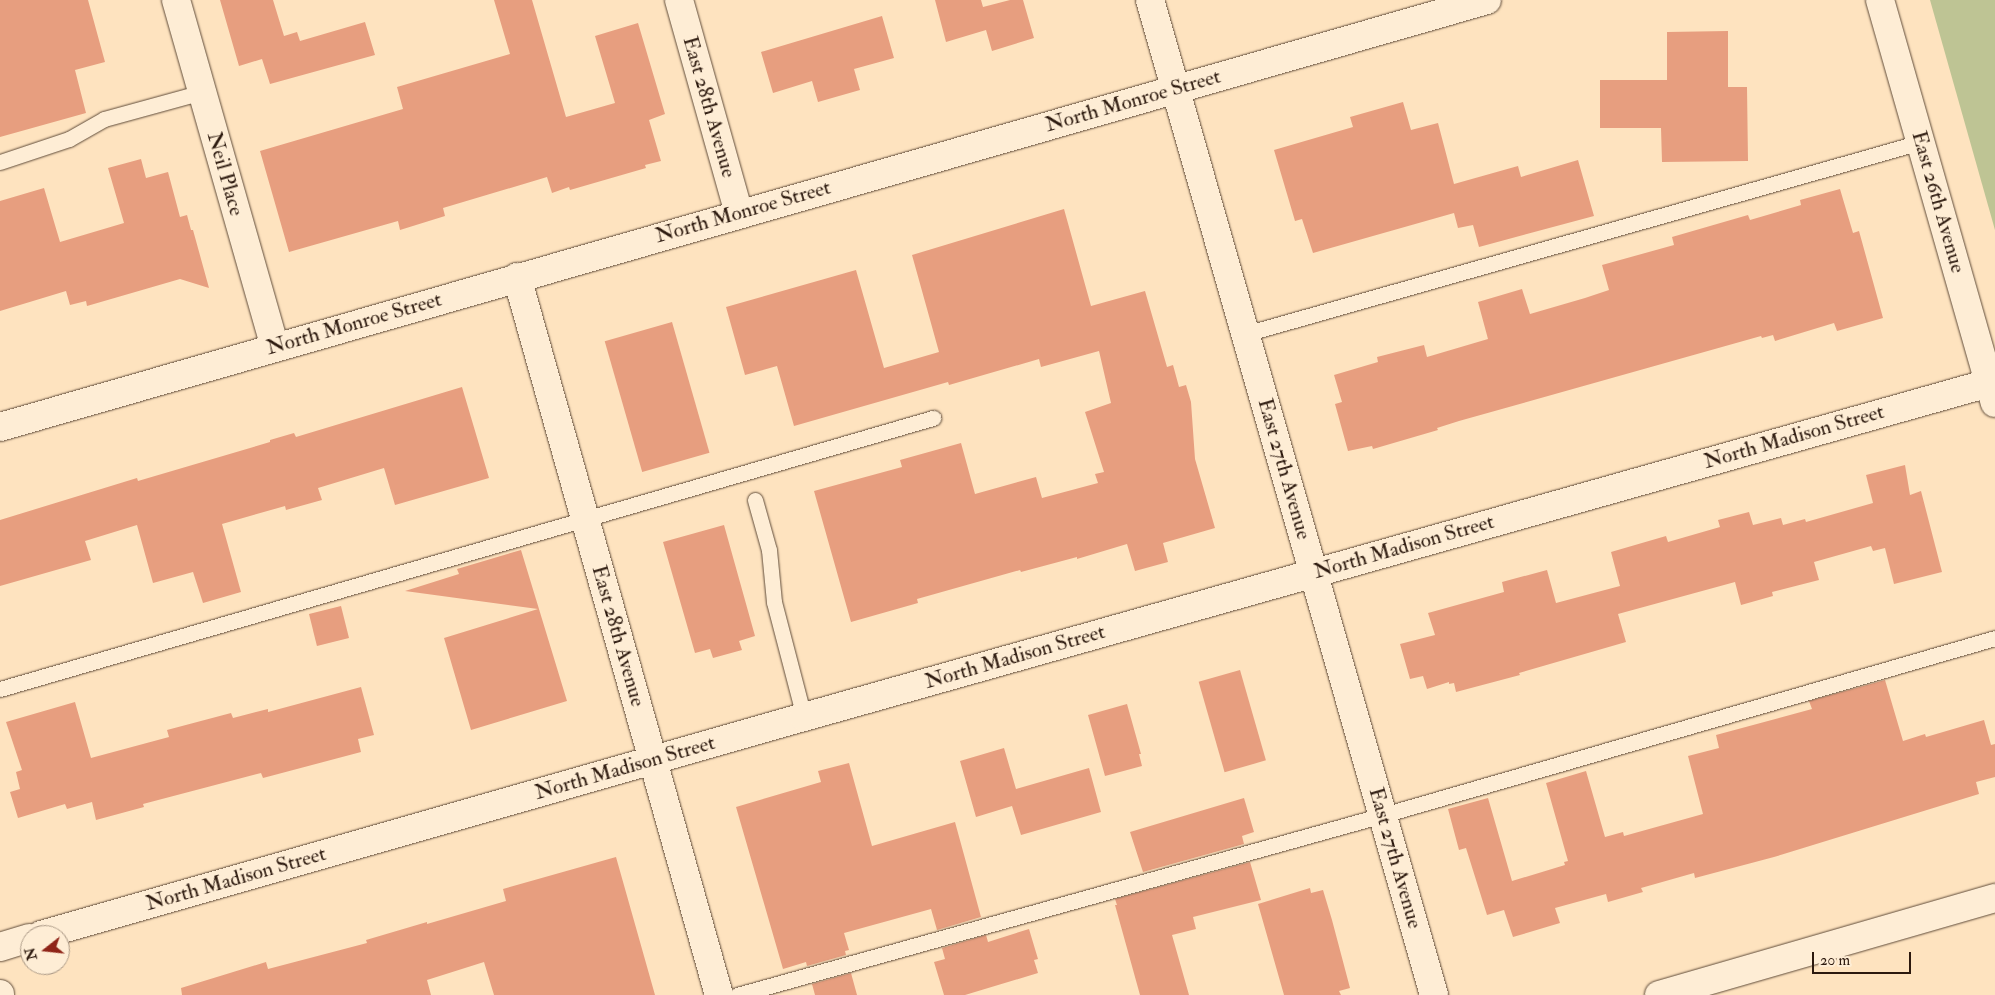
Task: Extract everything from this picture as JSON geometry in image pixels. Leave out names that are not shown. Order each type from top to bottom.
[{"type":"street","name":"Neil Place","points":[[176,0],[275,347]]},
{"type":"street","name":"East 28th Avenue","points":[[679,0],[739,213]]},
{"type":"street","name":"East 27th Avenue","points":[[1150,0],[1434,995]]},
{"type":"street","name":"North Monroe Street","points":[[0,427],[739,213],[1487,0]]},
{"type":"street","name":"East 26th Avenue","points":[[1880,0],[1992,393]]},
{"type":"street","name":"East 28th Avenue","points":[[517,277],[719,995]]},
{"type":"street","name":"North Madison Street","points":[[70,927],[804,716],[1314,573],[1992,393]]},
{"type":"street","points":[[1659,995],[1995,898]]},
{"type":"street","points":[[0,947],[20,941]]},
{"type":"lane","points":[[0,162],[69,139],[104,119],[202,92]]},
{"type":"lane","points":[[1245,334],[1921,142]]},
{"type":"lane","points":[[0,690],[933,418]]},
{"type":"lane","points":[[755,500],[768,550],[774,602],[804,716]]},
{"type":"lane","points":[[737,995],[1383,815],[1995,638]]},
{"type":"green space","points":[[1930,0],[1995,0],[1995,230]]},
{"type":"building","points":[[0,0],[88,0],[105,62],[75,70],[86,113],[0,137]]},
{"type":"building","points":[[220,0],[273,0],[284,36],[297,32],[300,41],[365,22],[375,55],[270,84],[262,59],[239,66]]},
{"type":"building","points":[[494,0],[532,0],[566,117],[615,103],[595,36],[638,23],[665,114],[649,120],[661,161],[645,165],[646,168],[570,190],[569,187],[552,193],[547,177],[443,208],[445,216],[400,230],[398,221],[289,252],[260,151],[403,109],[397,87],[510,54]]},
{"type":"building","points":[[935,0],[981,0],[983,7],[1010,0],[1023,0],[1034,38],[992,51],[986,30],[946,42]]},
{"type":"building","points":[[882,16],[894,58],[854,69],[860,90],[818,102],[812,81],[773,93],[761,52]]},
{"type":"building","points":[[1728,31],[1728,87],[1747,87],[1748,161],[1662,162],[1661,128],[1600,128],[1600,80],[1667,80],[1667,32]]},
{"type":"building","points":[[1403,102],[1411,130],[1438,123],[1454,184],[1518,166],[1521,177],[1578,160],[1594,216],[1479,247],[1473,225],[1458,228],[1454,213],[1313,253],[1302,219],[1295,221],[1274,150],[1353,127],[1350,117]]},
{"type":"building","points":[[141,159],[146,178],[168,172],[180,217],[187,215],[191,230],[193,230],[209,288],[180,279],[87,306],[86,301],[70,305],[66,291],[0,311],[0,201],[44,188],[60,242],[124,223],[108,168]]},
{"type":"building","points":[[1840,189],[1853,233],[1859,231],[1883,318],[1837,331],[1834,323],[1775,341],[1773,335],[1762,338],[1761,336],[1459,421],[1437,428],[1438,430],[1373,449],[1372,446],[1348,451],[1335,404],[1342,402],[1334,375],[1378,362],[1377,357],[1424,345],[1427,357],[1488,339],[1478,302],[1522,289],[1530,314],[1585,298],[1609,290],[1602,265],[1674,245],[1672,237],[1748,215],[1750,220],[1801,205],[1800,200]]},
{"type":"building","points":[[1064,209],[1091,306],[1145,291],[1167,367],[1173,365],[1179,387],[1186,385],[1191,402],[1195,459],[1215,528],[1163,543],[1168,562],[1135,571],[1127,544],[1077,559],[1077,557],[1021,572],[1020,570],[917,599],[918,603],[851,622],[814,491],[902,467],[900,460],[961,443],[975,494],[1036,477],[1042,498],[1098,483],[1095,474],[1104,472],[1085,412],[1111,403],[1099,351],[1041,367],[1039,359],[949,385],[948,382],[794,426],[777,366],[745,375],[726,307],[856,270],[884,368],[939,352],[912,255]]},
{"type":"building","points":[[672,322],[709,453],[642,472],[605,341]]},
{"type":"building","points":[[462,387],[489,478],[395,505],[384,468],[318,488],[322,500],[286,510],[285,506],[222,524],[241,592],[203,603],[193,572],[153,583],[137,525],[85,541],[91,560],[0,586],[0,520],[137,478],[138,481],[270,442],[270,440],[294,433],[296,437]]},
{"type":"building","points":[[1905,465],[1910,495],[1921,491],[1942,572],[1894,584],[1885,548],[1873,551],[1871,546],[1814,562],[1819,580],[1772,592],[1773,596],[1741,605],[1735,582],[1618,614],[1626,642],[1519,673],[1520,675],[1456,692],[1454,683],[1449,684],[1449,682],[1427,689],[1423,676],[1410,679],[1400,644],[1435,635],[1428,613],[1504,592],[1502,582],[1547,570],[1556,603],[1620,586],[1611,552],[1666,536],[1668,542],[1720,527],[1718,520],[1749,512],[1753,525],[1781,518],[1783,525],[1805,519],[1806,522],[1873,503],[1866,475]]},
{"type":"building","points":[[724,525],[755,636],[739,641],[742,650],[713,658],[710,649],[695,653],[663,542]]},
{"type":"building","points":[[521,550],[567,701],[471,730],[444,638],[538,609],[405,591],[459,574],[457,569]]},
{"type":"building","points":[[341,606],[349,638],[317,646],[309,614]]},
{"type":"building","points":[[1240,670],[1266,760],[1225,772],[1199,682]]},
{"type":"building","points":[[1885,680],[1903,741],[1925,734],[1926,737],[1984,720],[1991,745],[1995,744],[1995,777],[1976,782],[1979,794],[1774,857],[1695,878],[1694,873],[1641,888],[1643,892],[1608,902],[1606,894],[1555,908],[1560,923],[1513,937],[1504,910],[1487,915],[1466,848],[1459,850],[1448,809],[1488,798],[1512,881],[1565,865],[1564,862],[1568,861],[1546,783],[1586,771],[1605,837],[1623,832],[1624,836],[1703,814],[1688,756],[1719,748],[1716,735],[1812,709],[1809,701]]},
{"type":"building","points":[[361,687],[374,735],[358,739],[361,752],[263,778],[261,773],[143,804],[144,807],[96,820],[92,802],[67,809],[65,804],[18,818],[10,792],[20,789],[16,772],[22,770],[6,722],[75,702],[91,758],[169,737],[167,730],[231,713],[233,718],[268,709],[268,712]]},
{"type":"building","points":[[1127,704],[1141,754],[1139,754],[1142,766],[1105,776],[1088,715]]},
{"type":"building","points":[[1004,748],[1016,789],[1089,768],[1101,812],[1021,835],[1012,806],[976,817],[960,761]]},
{"type":"building","points":[[849,763],[872,846],[955,822],[981,917],[937,930],[931,909],[844,933],[849,950],[845,951],[846,955],[807,966],[806,962],[783,969],[736,807],[821,782],[818,771]]},
{"type":"building","points":[[1244,798],[1254,832],[1242,836],[1244,844],[1143,872],[1130,832]]},
{"type":"building","points":[[616,857],[655,995],[494,995],[484,962],[427,980],[431,995],[182,995],[181,988],[266,962],[268,969],[367,943],[366,940],[506,901],[503,889]]},
{"type":"building","points":[[1250,862],[1261,900],[1193,917],[1196,929],[1172,935],[1189,995],[1140,995],[1115,905],[1117,905],[1115,899]]},
{"type":"building","points":[[1310,888],[1311,893],[1323,890],[1332,920],[1350,988],[1339,991],[1341,995],[1284,995],[1258,904]]},
{"type":"building","points":[[1029,929],[1038,959],[1034,960],[1038,973],[965,995],[944,995],[934,962],[945,959],[942,948],[986,935],[988,942]]},
{"type":"building","points":[[851,973],[857,995],[815,995],[812,984]]}]
